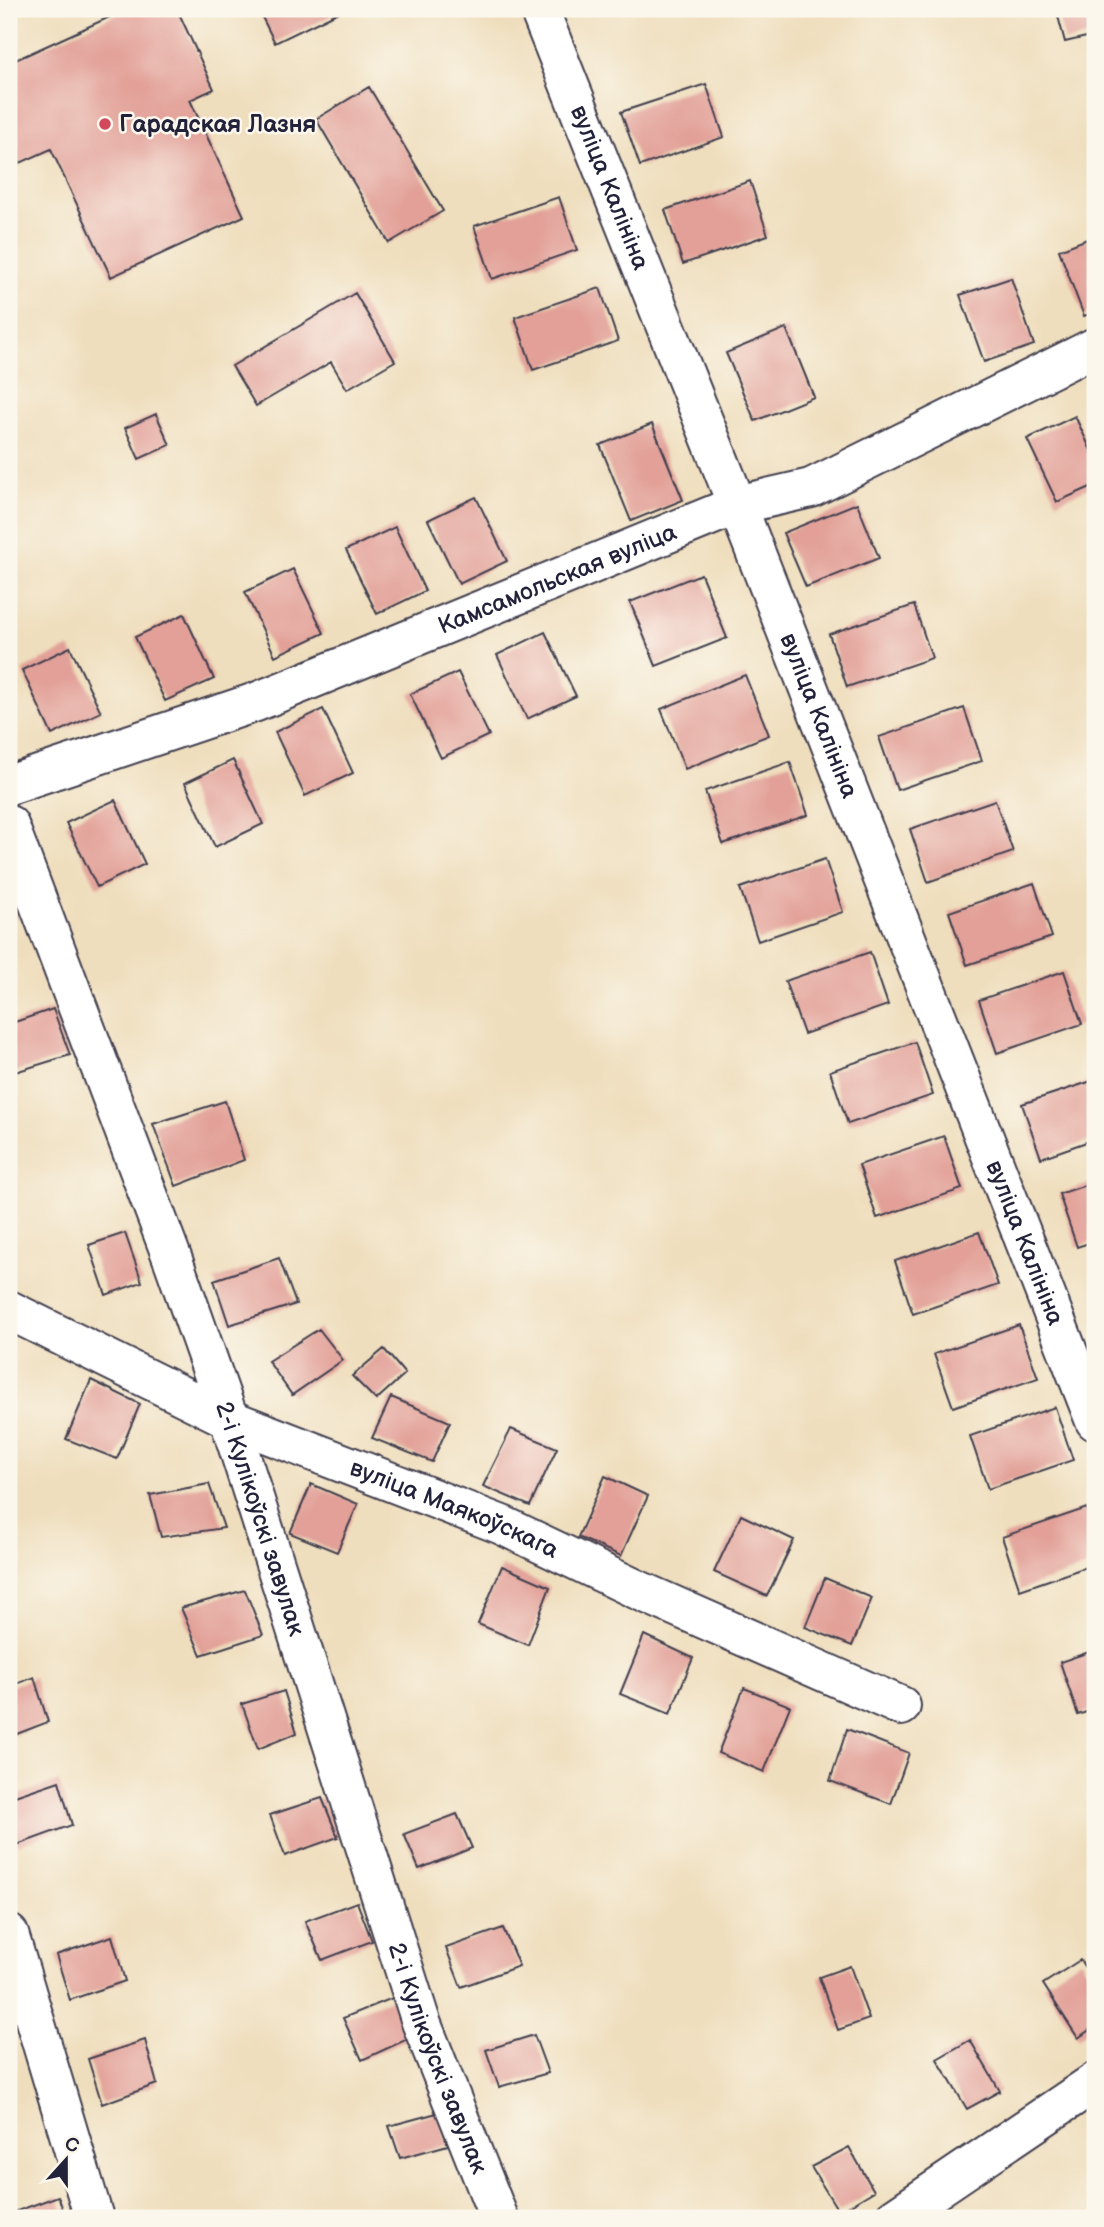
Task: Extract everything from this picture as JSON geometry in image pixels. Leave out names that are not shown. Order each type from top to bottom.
[{"type":"street","name":"вуліца Калініна","points":[[539,9],[737,505],[1095,1421]]},
{"type":"street","name":"Камсамольская вуліца","points":[[9,785],[256,702],[737,505],[811,488],[1095,347]]},
{"type":"street","name":"2-і Кулікоўскі завулак","points":[[9,825],[174,1263],[229,1419],[421,2022],[499,2218]]},
{"type":"street","name":"вуліца Маякоўскага","points":[[9,1310],[229,1419],[502,1525],[636,1589],[901,1706]]},
{"type":"street","points":[[9,1934],[94,2218]]},
{"type":"street","points":[[894,2218],[1095,2082]]},
{"type":"building","name":"Гарадская Лазня","points":[[127,9],[177,9],[214,89],[190,100],[244,216],[111,277],[51,149],[9,168],[9,63]]},
{"type":"building","points":[[258,9],[345,9],[275,43]]},
{"type":"building","points":[[1056,9],[1095,9],[1095,35],[1065,42]]},
{"type":"building","points":[[706,84],[724,137],[640,166],[621,112]]},
{"type":"building","points":[[369,87],[443,211],[389,243],[316,119]]},
{"type":"building","points":[[750,181],[768,235],[683,264],[665,210]]},
{"type":"building","points":[[559,197],[577,250],[492,279],[474,226]]},
{"type":"building","points":[[1095,236],[1095,312],[1084,316],[1059,250]]},
{"type":"building","points":[[1011,278],[1034,345],[984,362],[960,295]]},
{"type":"building","points":[[600,288],[618,341],[533,370],[515,317]]},
{"type":"building","points":[[355,293],[395,361],[347,389],[331,362],[256,406],[232,366]]},
{"type":"building","points":[[786,328],[814,397],[755,421],[726,353]]},
{"type":"building","points":[[156,414],[170,445],[139,459],[125,428]]},
{"type":"building","points":[[1075,416],[1095,459],[1095,485],[1057,502],[1027,439]]},
{"type":"building","points":[[652,424],[683,500],[631,521],[600,445]]},
{"type":"building","points":[[476,497],[507,561],[459,584],[428,520]]},
{"type":"building","points":[[857,503],[879,558],[806,587],[783,533]]},
{"type":"building","points":[[395,527],[425,591],[377,614],[346,550]]},
{"type":"building","points":[[293,569],[324,633],[275,656],[245,592]]},
{"type":"building","points":[[701,574],[727,638],[656,666],[630,602]]},
{"type":"building","points":[[914,605],[932,658],[847,687],[829,634]]},
{"type":"building","points":[[184,614],[214,679],[165,701],[135,637]]},
{"type":"building","points":[[545,632],[576,696],[527,719],[497,655]]},
{"type":"building","points":[[70,647],[101,712],[52,735],[22,670]]},
{"type":"building","points":[[458,672],[489,735],[441,758],[410,694]]},
{"type":"building","points":[[745,675],[769,735],[685,769],[661,709]]},
{"type":"building","points":[[964,708],[982,761],[897,790],[879,737]]},
{"type":"building","points":[[323,709],[353,773],[305,796],[275,732]]},
{"type":"building","points":[[233,760],[263,824],[215,847],[185,783]]},
{"type":"building","points":[[790,762],[808,815],[723,844],[705,791]]},
{"type":"building","points":[[115,800],[145,864],[97,887],[66,823]]},
{"type":"building","points":[[995,800],[1013,852],[928,882],[910,829]]},
{"type":"building","points":[[825,859],[843,912],[758,941],[740,888]]},
{"type":"building","points":[[1034,883],[1052,937],[967,965],[949,912]]},
{"type":"building","points":[[9,901],[17,918],[9,922]]},
{"type":"building","points":[[870,952],[888,1005],[804,1034],[785,981]]},
{"type":"building","points":[[1064,971],[1082,1024],[997,1053],[979,1000]]},
{"type":"building","points":[[53,1009],[70,1055],[9,1074],[9,1024]]},
{"type":"building","points":[[915,1042],[933,1095],[848,1124],[830,1071]]},
{"type":"building","points":[[1095,1080],[1095,1139],[1041,1158],[1022,1104]]},
{"type":"building","points":[[225,1101],[244,1160],[176,1186],[153,1124]]},
{"type":"building","points":[[944,1136],[962,1189],[877,1218],[859,1165]]},
{"type":"building","points":[[1095,1182],[1095,1241],[1077,1247],[1059,1194]]},
{"type":"building","points":[[979,1232],[998,1285],[913,1314],[895,1261]]},
{"type":"building","points":[[125,1233],[142,1282],[106,1295],[89,1245]]},
{"type":"building","points":[[279,1258],[296,1304],[229,1325],[214,1280]]},
{"type":"building","points":[[1019,1325],[1038,1378],[953,1407],[934,1354]]},
{"type":"building","points":[[319,1329],[343,1360],[292,1395],[268,1361]]},
{"type":"building","points":[[384,1349],[405,1374],[376,1400],[352,1376]]},
{"type":"building","points":[[91,1380],[140,1404],[117,1459],[66,1439]]},
{"type":"building","points":[[391,1397],[450,1422],[432,1462],[372,1438]]},
{"type":"building","points":[[1055,1407],[1073,1460],[988,1489],[970,1436]]},
{"type":"building","points":[[511,1429],[557,1448],[530,1506],[483,1486]]},
{"type":"building","points":[[605,1476],[648,1496],[621,1556],[578,1537]]},
{"type":"building","points":[[209,1484],[224,1528],[161,1537],[150,1495]]},
{"type":"building","points":[[311,1484],[358,1504],[337,1552],[290,1533]]},
{"type":"building","points":[[1087,1508],[1095,1532],[1095,1564],[1020,1590],[1002,1537]]},
{"type":"building","points":[[741,1515],[794,1540],[767,1596],[714,1572]]},
{"type":"building","points":[[502,1566],[550,1587],[528,1645],[478,1624]]},
{"type":"building","points":[[825,1578],[872,1598],[852,1646],[805,1627]]},
{"type":"building","points":[[245,1590],[263,1635],[201,1655],[181,1608]]},
{"type":"building","points":[[644,1635],[693,1658],[670,1714],[620,1694]]},
{"type":"building","points":[[1095,1650],[1095,1709],[1078,1715],[1060,1662]]},
{"type":"building","points":[[34,1677],[48,1722],[9,1737],[9,1687]]},
{"type":"building","points":[[744,1688],[790,1706],[764,1772],[718,1753]]},
{"type":"building","points":[[284,1691],[297,1733],[258,1749],[242,1704]]},
{"type":"building","points":[[847,1729],[909,1753],[891,1804],[830,1781]]},
{"type":"building","points":[[59,1781],[72,1825],[17,1845],[9,1820],[9,1798]]},
{"type":"building","points":[[322,1798],[338,1837],[285,1856],[270,1815]]},
{"type":"building","points":[[457,1814],[472,1848],[419,1869],[404,1834]]},
{"type":"building","points":[[357,1902],[372,1941],[322,1960],[305,1921]]},
{"type":"building","points":[[503,1928],[519,1966],[461,1987],[446,1948]]},
{"type":"building","points":[[112,1936],[125,1981],[70,2000],[56,1955]]},
{"type":"building","points":[[1080,1960],[1095,1982],[1095,2026],[1078,2038],[1043,1984]]},
{"type":"building","points":[[850,1966],[869,2019],[838,2030],[819,1977]]},
{"type":"building","points":[[395,1997],[412,2037],[362,2060],[343,2018]]},
{"type":"building","points":[[534,2035],[548,2073],[499,2087],[486,2050]]},
{"type":"building","points":[[145,2040],[157,2084],[102,2104],[88,2059]]},
{"type":"building","points":[[970,2040],[1000,2091],[967,2109],[937,2059]]},
{"type":"building","points":[[437,2113],[448,2145],[400,2158],[389,2126]]},
{"type":"building","points":[[849,2147],[874,2191],[839,2212],[811,2167]]},
{"type":"building","points":[[58,2196],[66,2218],[9,2218],[9,2214]]},
{"type":"place","name":"Гарадская Лазня","points":[[105,124]]}]
